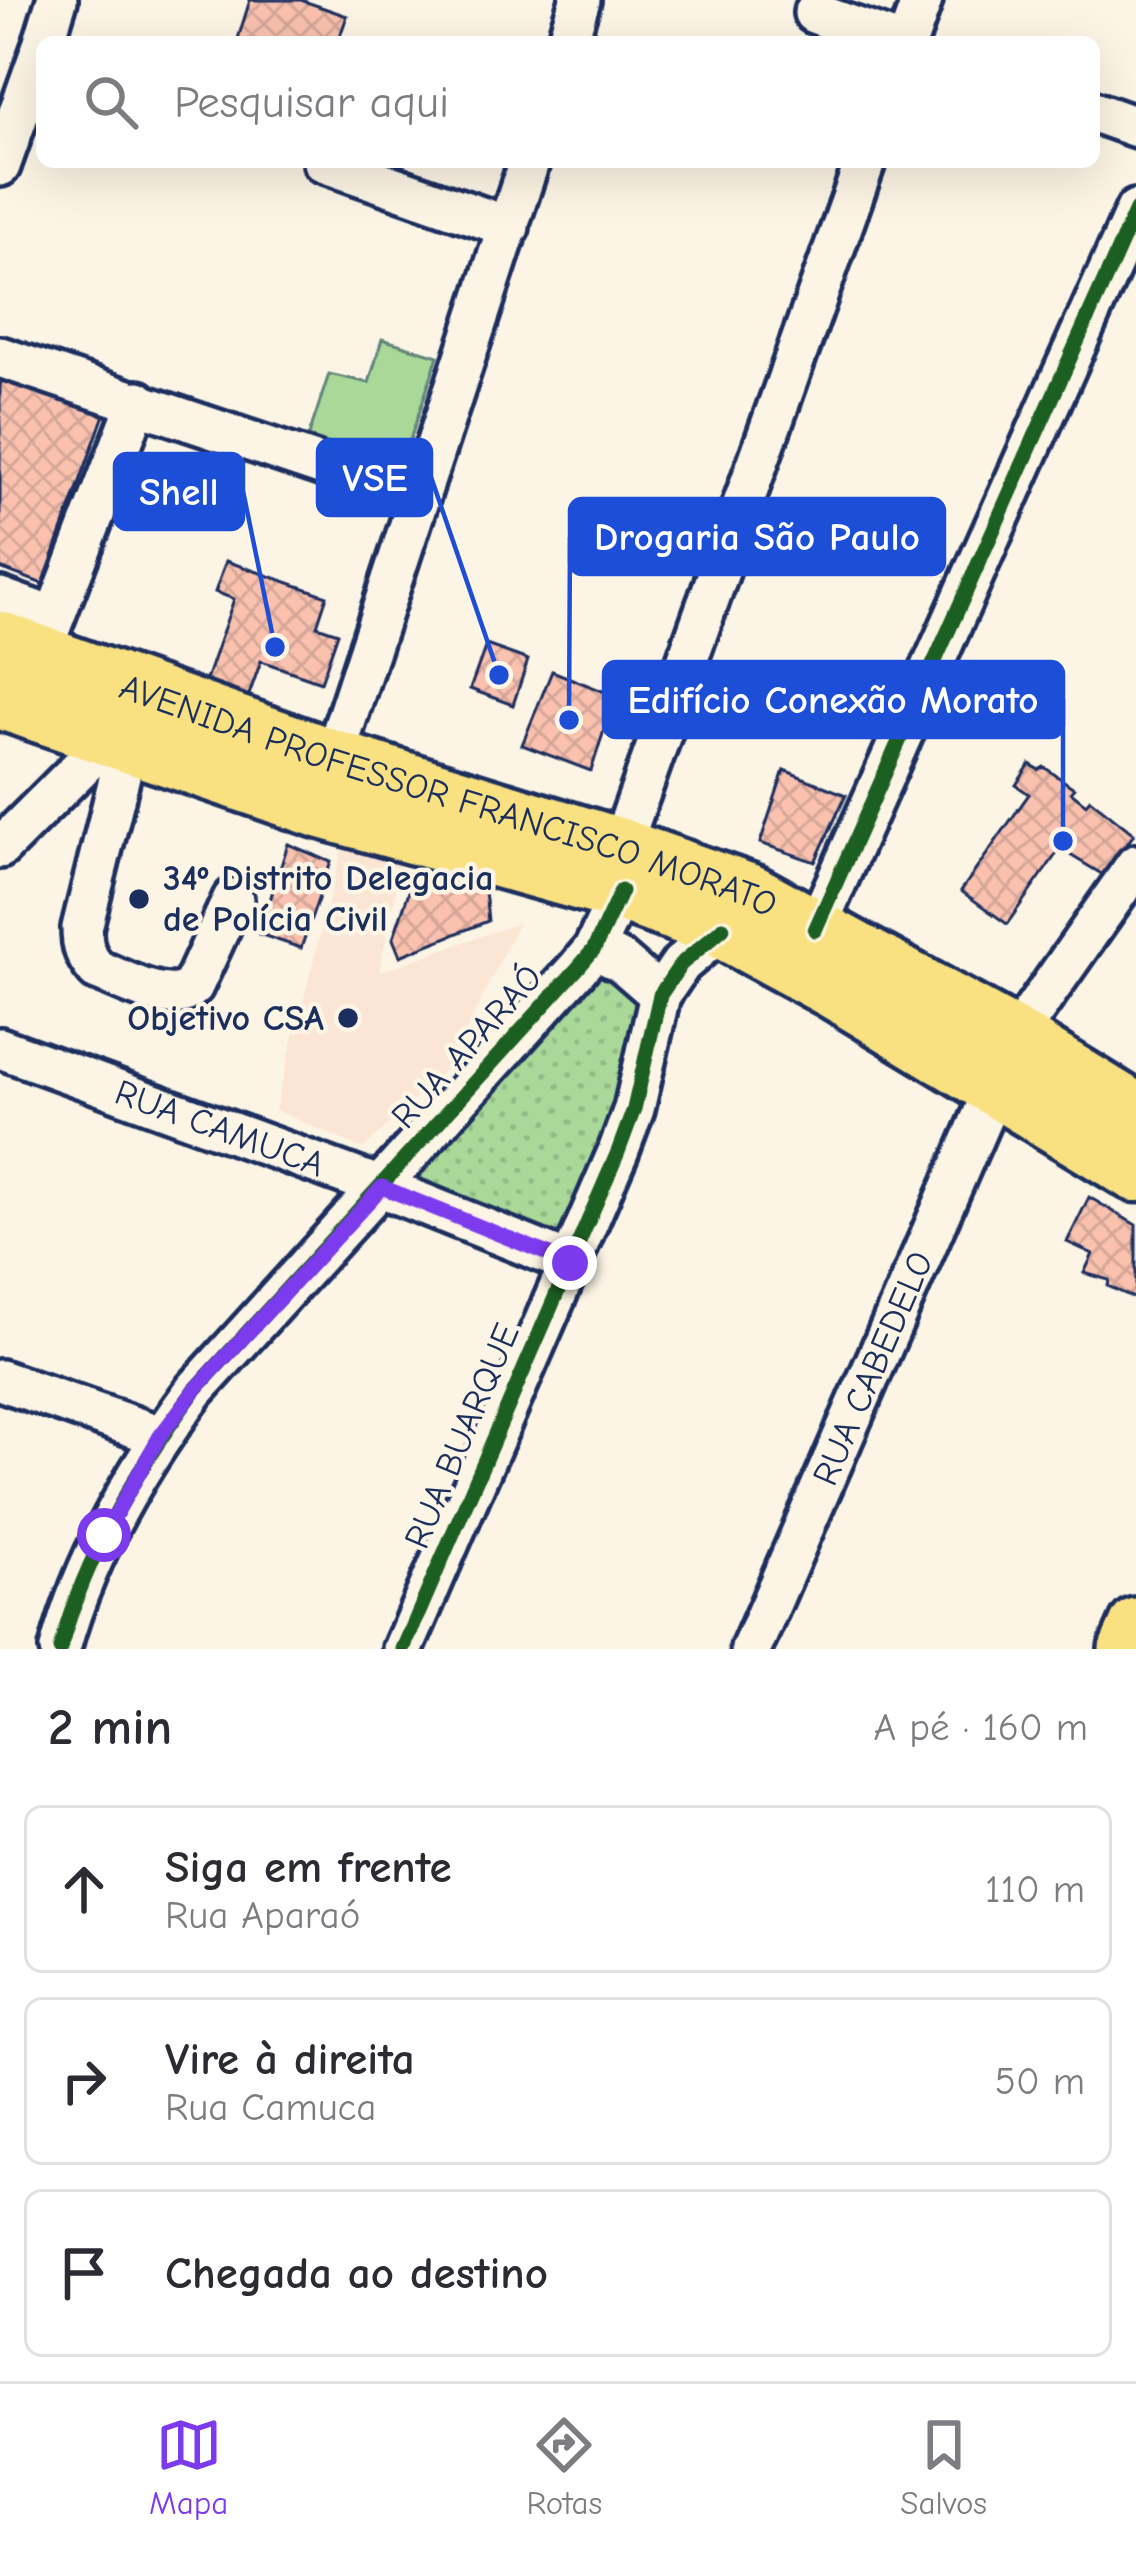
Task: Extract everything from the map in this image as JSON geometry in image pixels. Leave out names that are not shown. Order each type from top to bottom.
[{"type":"highway","name":"AVENIDA PROFESSOR FRANCISCO MORATO","points":[[23,654],[299,775]]},
{"type":"highway","name":"AVENIDA PROFESSOR FRANCISCO MORATO","points":[[23,654],[120,740],[299,775],[621,870],[752,895],[815,930],[1004,1063],[1130,1141]]},
{"type":"highway","name":"AVENIDA PROFESSOR FRANCISCO MORATO","points":[[621,870],[834,988],[1004,1063]]},
{"type":"main road","points":[[1125,1649],[1136,1624]]},
{"type":"street","points":[[47,36],[57,0]]},
{"type":"street","points":[[569,36],[580,0]]},
{"type":"street","points":[[909,36],[922,0]]},
{"type":"street","points":[[814,13],[879,36]]},
{"type":"street","points":[[0,166],[7,126],[36,65]]},
{"type":"street","points":[[1100,114],[1136,127]]},
{"type":"street","points":[[339,168],[509,227]]},
{"type":"street","points":[[299,775],[418,498],[527,168]]},
{"type":"street","name":"RUA APARAÓ","points":[[58,1648],[104,1535],[160,1436],[195,1390],[594,949],[863,168]]},
{"type":"street","points":[[815,930],[1136,210]]},
{"type":"street","points":[[0,357],[418,498]]},
{"type":"street","points":[[23,654],[138,401]]},
{"type":"street","points":[[0,598],[23,654]]},
{"type":"street","points":[[0,848],[120,740]]},
{"type":"street","points":[[120,740],[82,928],[82,950],[90,962],[98,970],[169,995],[184,994],[193,986],[233,899]]},
{"type":"street","name":"RUA CABEDELO","points":[[751,1649],[1004,1063],[1136,865]]},
{"type":"street","name":"RUA BUARQUE","points":[[403,1649],[634,1108],[660,995],[681,964],[723,928]]},
{"type":"street","points":[[594,949],[622,962],[660,995]]},
{"type":"street","name":"RUA CAMUCA","points":[[0,1048],[382,1187],[570,1263]]},
{"type":"street","points":[[0,1380],[160,1436]]},
{"type":"shaded area","points":[[345,838],[403,856],[379,972],[518,923],[450,1065],[363,1149],[275,1110]]},
{"type":"green space","points":[[382,339],[438,356],[397,479],[305,447],[329,374],[369,383]]},
{"type":"green space","points":[[600,972],[640,982],[614,1129],[557,1257],[398,1198]]},
{"type":"building","points":[[250,0],[301,0],[347,16],[340,36],[239,36]]},
{"type":"building","points":[[7,365],[109,401],[43,584],[0,568],[0,385]]},
{"type":"building","points":[[226,561],[327,596],[317,626],[338,633],[321,682],[261,661],[245,706],[202,691],[234,599],[215,592]]},
{"type":"building","points":[[486,645],[528,660],[513,705],[470,689]]},
{"type":"building","points":[[552,671],[615,696],[591,771],[522,745]]},
{"type":"building","points":[[1030,764],[1039,770],[1044,767],[1074,788],[1071,792],[1086,804],[1090,799],[1134,834],[1105,876],[1060,849],[1007,924],[961,891],[1029,794],[1016,785]]},
{"type":"building","points":[[784,770],[846,795],[815,862],[760,843]]},
{"type":"building","points":[[288,844],[331,862],[301,948],[259,934]]},
{"type":"building","points":[[417,868],[485,890],[488,921],[400,956],[393,939]]},
{"type":"building","points":[[1089,1197],[1136,1225],[1136,1299],[1108,1286],[1109,1280],[1084,1273],[1093,1254],[1067,1242]]},
{"type":"cycle path","points":[[815,930],[1136,210]]},
{"type":"cycle path","points":[[60,1649],[99,1546],[153,1450],[195,1390],[578,968],[594,949],[621,891]]},
{"type":"cycle path","points":[[403,1649],[618,1152],[634,1109],[660,995],[681,964],[723,928]]},
{"type":"place","name":"Shell","points":[[275,647]]},
{"type":"place","name":"VSE","points":[[499,675]]},
{"type":"place","name":"Drogaria São Paulo","points":[[569,720]]},
{"type":"place","name":"Edifício Conexão Morato","points":[[1063,841]]},
{"type":"place","name":"34º Distrito Delegacia de Polícia Civil","points":[[139,899]]},
{"type":"place","name":"Objetivo CSA","points":[[348,1018]]},
{"type":"route","points":[[104,1535],[160,1436],[195,1390],[382,1187],[570,1263]]}]
